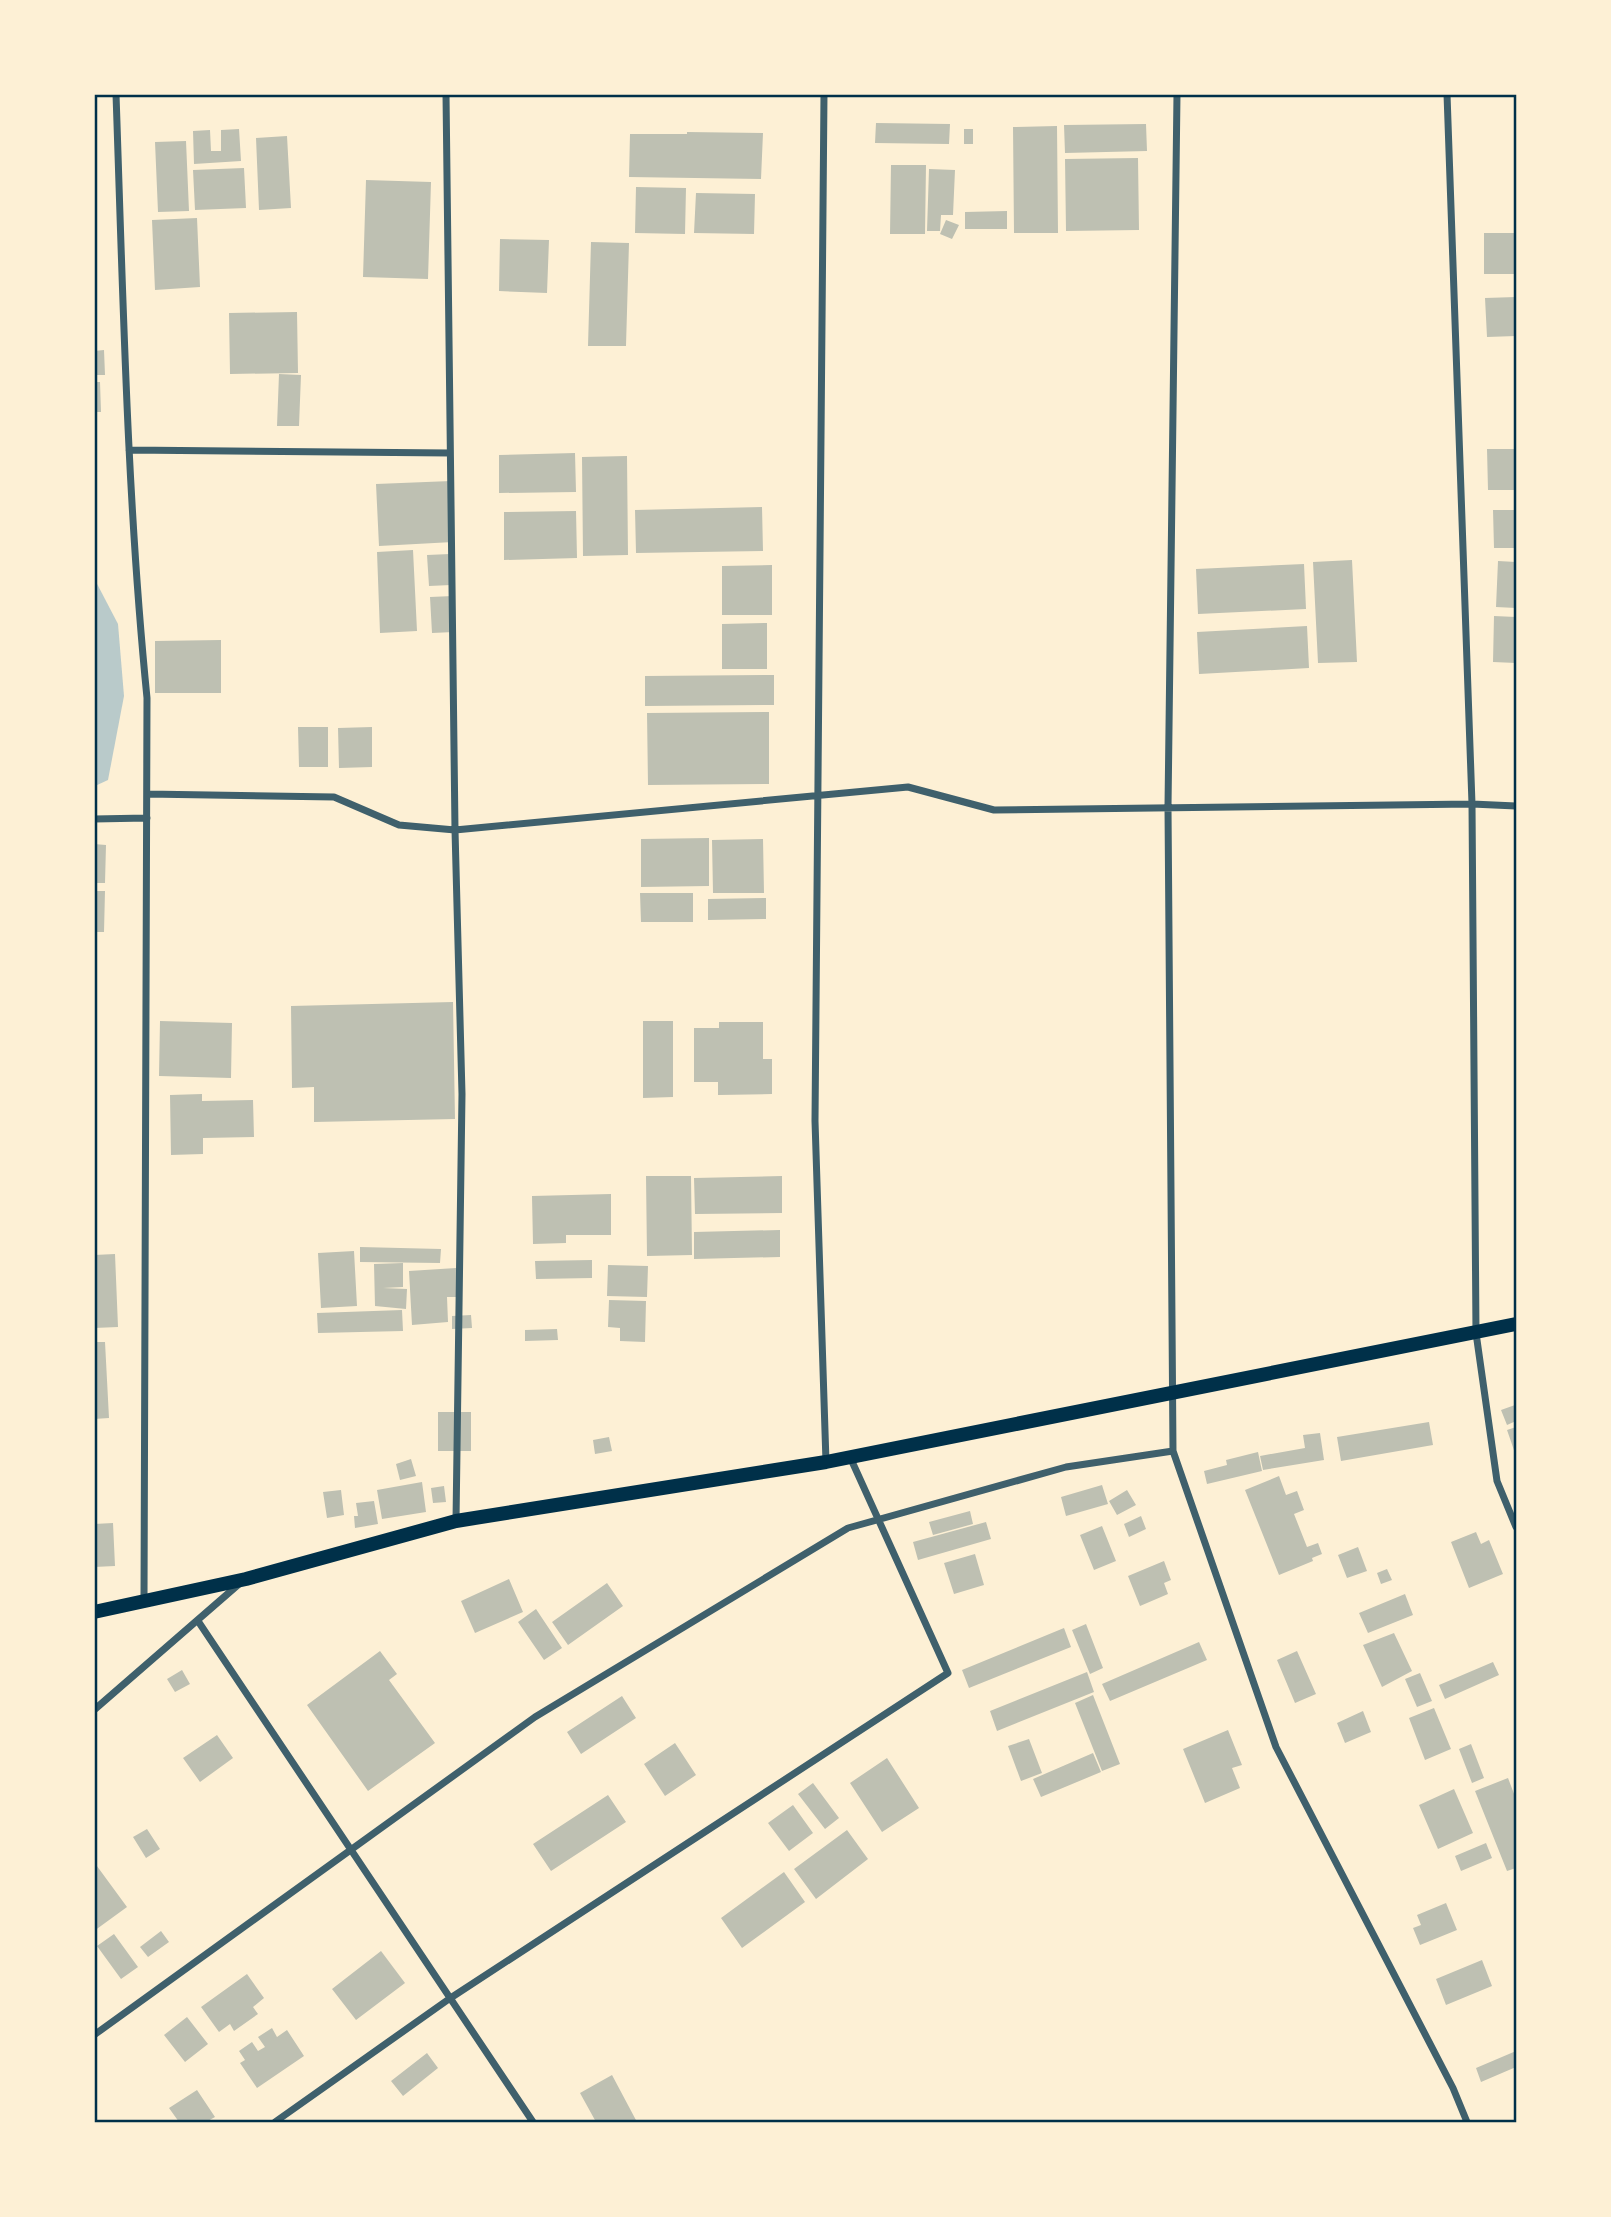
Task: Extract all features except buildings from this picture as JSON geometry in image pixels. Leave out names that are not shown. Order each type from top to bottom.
[{"type":"main road","points":[[94,1612],[246,1579],[456,1521],[826,1462],[1517,1324]]},
{"type":"street","points":[[116,94],[135,568],[147,698],[144,1601]]},
{"type":"street","points":[[446,94],[455,830],[462,1094],[456,1521]]},
{"type":"street","points":[[824,94],[815,1121],[826,1462]]},
{"type":"street","points":[[1177,94],[1168,807],[1173,1451],[1276,1747],[1453,2088],[1467,2123]]},
{"type":"street","points":[[1447,94],[1472,804],[1476,1333],[1497,1481],[1517,1527]]},
{"type":"street","points":[[129,450],[450,453]]},
{"type":"street","points":[[146,794],[334,797],[399,825],[455,830],[908,787],[994,810],[1472,804],[1517,806]]},
{"type":"street","points":[[94,819],[147,818]]},
{"type":"street","points":[[94,2035],[535,1717],[848,1528],[1066,1467],[1173,1451]]},
{"type":"street","points":[[275,2123],[449,1998],[948,1673],[850,1457]]},
{"type":"street","points":[[94,1710],[246,1579]]},
{"type":"street","points":[[198,1621],[533,2123]]},
{"type":"shaded area","points":[[94,578],[118,624],[124,696],[108,780],[95,786]]}]
